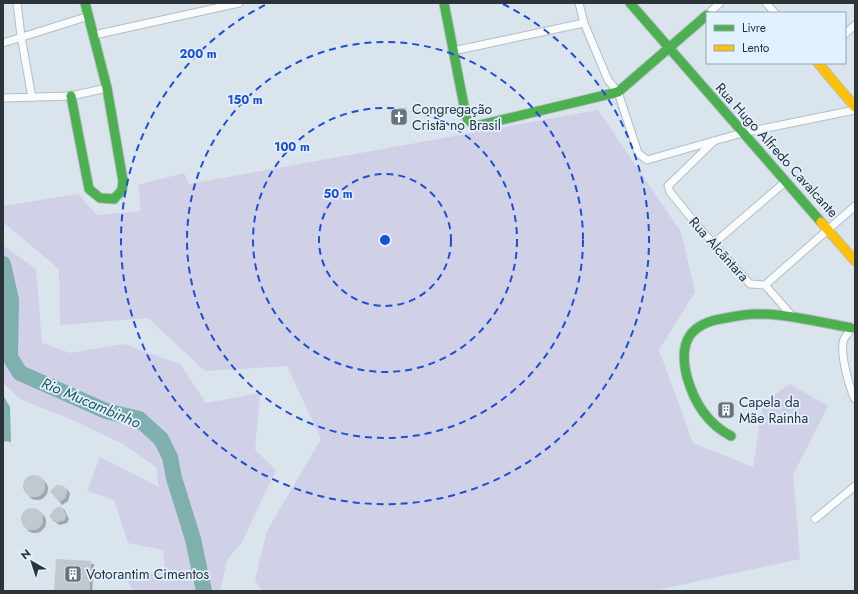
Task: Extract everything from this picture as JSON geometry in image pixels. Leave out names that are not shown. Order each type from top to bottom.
[{"type":"street","points":[[17,3],[32,98]]},
{"type":"street","points":[[71,96],[79,131],[86,183],[94,195],[108,200],[114,199],[123,186],[107,88],[85,3]]},
{"type":"street","points":[[94,35],[239,3]]},
{"type":"street","points":[[444,3],[466,116],[472,124],[476,126],[618,92],[706,16]]},
{"type":"street","points":[[579,3],[584,23],[608,80],[618,92],[638,153],[647,160],[742,133],[855,110]]},
{"type":"street","name":"Rua Hugo Alfredo Cavalcante","points":[[630,3],[855,261]]},
{"type":"street","points":[[710,12],[720,3]]},
{"type":"street","points":[[766,3],[773,12]]},
{"type":"street","points":[[3,42],[89,16]]},
{"type":"street","points":[[453,51],[584,23]]},
{"type":"street","points":[[846,33],[855,26]]},
{"type":"street","points":[[819,64],[855,107]]},
{"type":"street","points":[[3,98],[71,96],[107,88]]},
{"type":"street","name":"Rua Alcãntara","points":[[716,140],[668,186],[670,192],[713,244],[750,284],[765,285],[794,318]]},
{"type":"street","points":[[713,244],[785,182]]},
{"type":"street","points":[[765,285],[855,206]]},
{"type":"street","points":[[731,436],[723,434],[700,407],[686,378],[684,359],[688,338],[694,330],[701,324],[714,320],[762,314],[854,327]]},
{"type":"street","points":[[854,327],[844,339],[842,348],[849,384],[855,398]]},
{"type":"street","points":[[815,519],[855,486]]},
{"type":"shaded area","points":[[598,110],[681,232],[695,292],[659,350],[693,443],[753,467],[763,403],[790,384],[828,406],[793,475],[800,559],[653,591],[262,591],[255,580],[267,531],[321,439],[287,366],[205,371],[148,318],[60,325],[59,269],[3,222],[3,206],[78,194],[97,215],[141,211],[138,185],[184,173],[189,184]]},
{"type":"shaded area","points":[[3,245],[36,269],[42,343],[70,353],[124,344],[180,364],[206,403],[260,393],[255,450],[276,470],[242,542],[227,560],[221,588],[223,591],[134,591],[123,575],[165,571],[163,550],[128,543],[114,500],[87,491],[100,457],[159,487],[156,467],[123,444],[75,421],[20,399],[3,383]]},
{"type":"shaded area","points":[[3,395],[10,407],[11,442],[3,441]]},
{"type":"building","name":"Capela da Mãe Rainha","points":[[727,404],[732,411],[724,416],[720,409]]},
{"type":"building","points":[[34,475],[42,478],[45,486],[42,494],[34,497],[26,494],[23,486],[26,478]]},
{"type":"building","points":[[57,485],[64,486],[67,491],[65,498],[59,502],[50,491]]},
{"type":"building","points":[[61,506],[66,516],[64,520],[57,522],[49,517],[54,509]]},
{"type":"building","points":[[28,508],[36,508],[43,515],[43,523],[36,530],[28,530],[21,523],[21,515]]},
{"type":"building","name":"Votorantim Cimentos","points":[[56,559],[91,561],[89,591],[54,591]]},
{"type":"waterway","name":"Rio Mucambinho","points":[[3,264],[11,300],[10,357],[20,373],[106,411],[139,419],[161,439],[170,457],[174,478],[193,539],[204,591]]},
{"type":"traffic: fast","points":[[71,96],[89,189],[100,198],[114,199],[122,190],[123,181],[107,88],[85,3]]},
{"type":"traffic: fast","points":[[444,3],[466,116],[468,120],[476,126],[618,92],[706,16]]},
{"type":"traffic: fast","points":[[630,3],[821,222]]},
{"type":"traffic: fast","points":[[731,436],[709,419],[698,403],[690,386],[687,377],[684,353],[686,344],[695,329],[714,320],[756,314],[792,317],[852,328]]},
{"type":"traffic: slow","points":[[819,64],[855,107]]},
{"type":"traffic: slow","points":[[821,222],[855,261]]},
{"type":"place","name":"Congregação Cristã no Brasil","points":[[399,117]]},
{"type":"place","name":"Capela da Mãe Rainha","points":[[726,410]]},
{"type":"place","name":"Votorantim Cimentos","points":[[73,574]]}]
